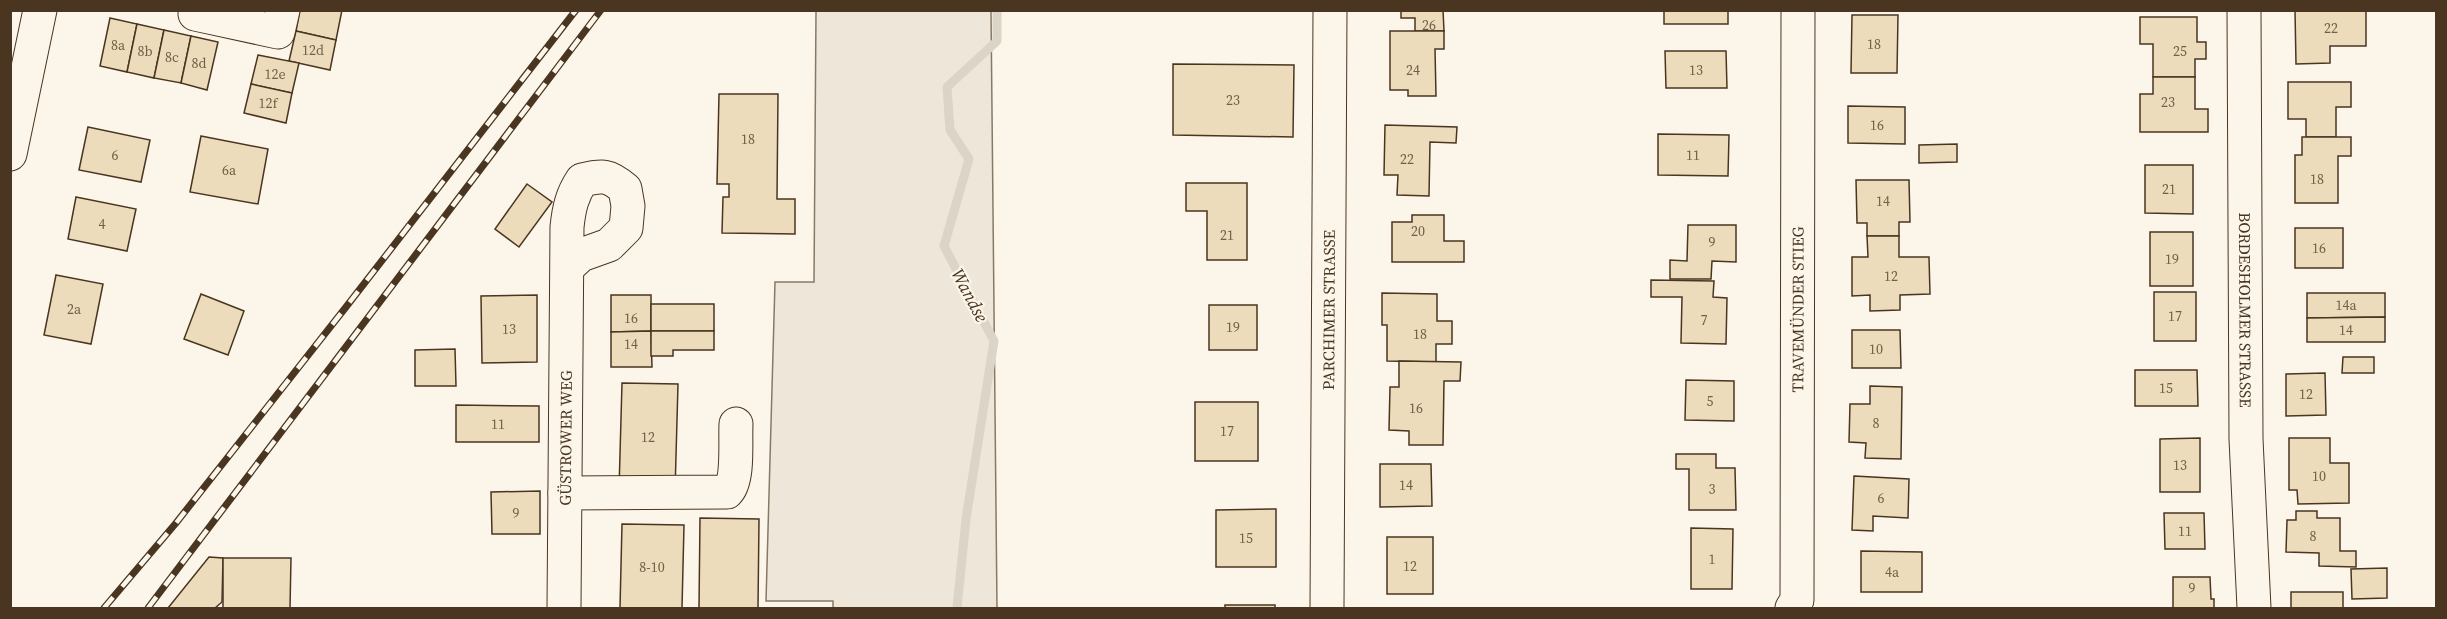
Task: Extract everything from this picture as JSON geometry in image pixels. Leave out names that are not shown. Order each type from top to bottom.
[{"type":"street","points":[[10,154],[40,10]]},
{"type":"street","points":[[196,10],[195,14],[278,32],[283,10]]},
{"type":"street","name":"PARCHIMER STRASSE","points":[[1327,609],[1330,10]]},
{"type":"street","name":"TRAVEMÜNDER STIEG","points":[[1792,609],[1797,600],[1798,10]]},
{"type":"street","name":"BORDESHOLMER STRASSE","points":[[2244,10],[2246,439],[2254,609]]},
{"type":"street","name":"GÜSTROWER WEG","points":[[564,609],[567,268]]},
{"type":"street","points":[[565,493],[727,492],[732,488],[734,477],[736,424]]},
{"type":"shaded area","points":[[816,11],[991,11],[997,608],[833,608],[833,601],[766,601],[775,282],[814,282]]},
{"type":"building","points":[[300,10],[342,10],[336,40],[296,31]]},
{"type":"building","points":[[1401,10],[1443,10],[1444,31],[1415,31],[1415,18],[1401,18]]},
{"type":"building","points":[[1664,10],[1728,10],[1728,24],[1664,24]]},
{"type":"building","points":[[2295,10],[2366,10],[2366,46],[2330,46],[2330,63],[2296,64]]},
{"type":"building","points":[[1852,15],[1898,15],[1897,73],[1851,73]]},
{"type":"building","points":[[2140,17],[2197,17],[2197,42],[2206,42],[2206,59],[2195,59],[2195,77],[2153,77],[2153,44],[2140,44]]},
{"type":"building","points":[[110,18],[137,24],[127,72],[100,66]]},
{"type":"building","points":[[137,24],[164,30],[154,78],[127,72]]},
{"type":"building","points":[[164,30],[191,36],[181,83],[154,78]]},
{"type":"building","points":[[296,31],[336,40],[330,70],[289,61]]},
{"type":"building","points":[[1390,31],[1444,31],[1444,49],[1435,49],[1436,96],[1408,96],[1408,90],[1390,90]]},
{"type":"building","points":[[191,36],[218,42],[207,90],[181,83]]},
{"type":"building","points":[[1665,51],[1726,51],[1727,88],[1666,88]]},
{"type":"building","points":[[258,55],[299,63],[292,93],[251,84]]},
{"type":"building","points":[[1173,64],[1294,65],[1293,137],[1173,135]]},
{"type":"building","points":[[2153,77],[2195,77],[2195,109],[2208,109],[2208,132],[2140,132],[2140,94],[2153,94]]},
{"type":"building","points":[[2288,82],[2351,82],[2351,107],[2336,107],[2336,137],[2306,137],[2306,119],[2288,119]]},
{"type":"building","points":[[251,84],[292,93],[286,123],[244,113]]},
{"type":"building","points":[[719,94],[778,94],[777,199],[795,199],[795,234],[722,233],[723,197],[729,197],[729,184],[717,184]]},
{"type":"building","points":[[1848,106],[1905,107],[1905,144],[1848,143]]},
{"type":"building","points":[[1385,125],[1457,127],[1456,143],[1430,142],[1429,196],[1397,195],[1398,175],[1384,175]]},
{"type":"building","points":[[88,127],[150,140],[141,182],[79,170]]},
{"type":"building","points":[[1658,134],[1729,135],[1728,176],[1658,175]]},
{"type":"building","points":[[201,136],[268,149],[258,204],[190,192]]},
{"type":"building","points":[[2302,137],[2351,137],[2351,156],[2338,156],[2338,203],[2295,203],[2295,155],[2302,155]]},
{"type":"building","points":[[1957,144],[1957,162],[1919,163],[1919,145]]},
{"type":"building","points":[[2145,165],[2193,165],[2193,214],[2145,213]]},
{"type":"building","points":[[1856,180],[1909,180],[1910,222],[1899,222],[1899,236],[1867,236],[1867,223],[1857,223]]},
{"type":"building","points":[[1186,183],[1247,183],[1247,260],[1207,260],[1207,211],[1186,211]]},
{"type":"building","points":[[527,184],[552,202],[519,247],[495,229]]},
{"type":"building","points":[[76,197],[136,209],[127,251],[68,239]]},
{"type":"building","points":[[1412,215],[1444,215],[1444,241],[1464,241],[1464,262],[1392,262],[1392,222],[1412,222]]},
{"type":"building","points":[[1688,225],[1736,225],[1736,262],[1712,261],[1711,279],[1670,279],[1670,260],[1687,261]]},
{"type":"building","points":[[2295,228],[2343,228],[2343,268],[2295,268]]},
{"type":"building","points":[[2150,232],[2193,232],[2193,286],[2150,286]]},
{"type":"building","points":[[1867,236],[1899,236],[1899,257],[1929,257],[1930,294],[1900,295],[1900,310],[1870,311],[1870,295],[1852,296],[1852,257],[1868,257]]},
{"type":"building","points":[[56,275],[103,284],[91,344],[44,335]]},
{"type":"building","points":[[1651,280],[1714,281],[1713,297],[1727,298],[1726,344],[1681,343],[1682,297],[1651,297]]},
{"type":"building","points":[[2154,292],[2196,292],[2196,341],[2154,341]]},
{"type":"building","points":[[1382,293],[1437,294],[1437,321],[1452,321],[1452,344],[1436,344],[1436,362],[1387,361],[1387,325],[1382,325]]},
{"type":"building","points":[[2307,293],[2385,293],[2385,317],[2307,318]]},
{"type":"building","points":[[201,294],[244,311],[228,355],[184,339]]},
{"type":"building","points":[[537,295],[537,362],[482,363],[481,296]]},
{"type":"building","points":[[611,295],[651,295],[651,331],[611,332]]},
{"type":"building","points":[[651,304],[714,304],[714,331],[651,331]]},
{"type":"building","points":[[1209,305],[1257,305],[1257,350],[1209,350]]},
{"type":"building","points":[[2385,317],[2385,342],[2307,342],[2307,318]]},
{"type":"building","points":[[1852,330],[1900,330],[1901,368],[1852,368]]},
{"type":"building","points":[[651,331],[652,367],[611,367],[611,332]]},
{"type":"building","points":[[651,331],[714,331],[714,350],[673,350],[673,356],[651,356]]},
{"type":"building","points":[[455,349],[456,386],[415,386],[415,350]]},
{"type":"building","points":[[2343,357],[2374,357],[2374,373],[2342,373]]},
{"type":"building","points":[[1399,361],[1461,362],[1460,381],[1444,381],[1443,445],[1409,445],[1409,431],[1389,430],[1390,387],[1399,387]]},
{"type":"building","points":[[2135,370],[2197,370],[2198,406],[2135,406]]},
{"type":"building","points":[[2325,373],[2326,415],[2286,416],[2286,374]]},
{"type":"building","points":[[1686,380],[1734,381],[1734,421],[1685,420]]},
{"type":"building","points":[[622,383],[678,384],[675,492],[619,490]]},
{"type":"building","points":[[1870,386],[1902,387],[1901,459],[1865,458],[1866,443],[1849,442],[1850,404],[1870,404]]},
{"type":"building","points":[[1195,402],[1258,402],[1258,461],[1195,461]]},
{"type":"building","points":[[456,405],[539,406],[539,442],[456,442]]},
{"type":"building","points":[[2200,438],[2200,492],[2160,492],[2160,439]]},
{"type":"building","points":[[2289,438],[2330,438],[2330,463],[2349,463],[2349,503],[2298,504],[2297,490],[2289,490]]},
{"type":"building","points":[[1676,454],[1716,454],[1716,468],[1735,468],[1736,510],[1689,510],[1689,469],[1676,469]]},
{"type":"building","points":[[1380,464],[1431,464],[1432,506],[1380,507]]},
{"type":"building","points":[[1854,476],[1909,479],[1908,518],[1873,516],[1873,531],[1852,530]]},
{"type":"building","points":[[540,491],[540,534],[492,534],[491,492]]},
{"type":"building","points":[[1276,509],[1276,567],[1216,567],[1216,510]]},
{"type":"building","points":[[2296,511],[2317,511],[2317,518],[2340,518],[2340,551],[2356,551],[2356,567],[2319,566],[2319,553],[2286,552],[2287,520],[2296,520]]},
{"type":"building","points":[[2164,513],[2204,513],[2205,549],[2165,549]]},
{"type":"building","points":[[700,518],[759,519],[758,608],[699,608]]},
{"type":"building","points":[[622,524],[684,525],[682,608],[620,608]]},
{"type":"building","points":[[1691,528],[1733,529],[1732,589],[1691,589]]},
{"type":"building","points":[[1387,537],[1433,537],[1433,594],[1387,594]]},
{"type":"building","points":[[1861,551],[1922,552],[1922,592],[1861,592]]},
{"type":"building","points":[[209,557],[223,558],[222,602],[215,608],[168,608]]},
{"type":"building","points":[[223,558],[291,558],[290,608],[223,608]]},
{"type":"building","points":[[2387,568],[2387,598],[2352,599],[2351,569]]},
{"type":"building","points":[[2173,577],[2210,577],[2211,599],[2214,599],[2214,608],[2173,608]]},
{"type":"building","points":[[2291,592],[2343,592],[2343,608],[2291,608]]},
{"type":"building","points":[[1225,605],[1275,605],[1275,608],[1225,608]]},
{"type":"waterway","name":"Wandse","points":[[957,608],[966,519],[994,341],[944,246],[969,159],[950,130],[947,87],[997,41],[997,10]]},
{"type":"railway","points":[[104,608],[176,523],[576,10]]},
{"type":"railway","points":[[148,608],[601,10]]}]
